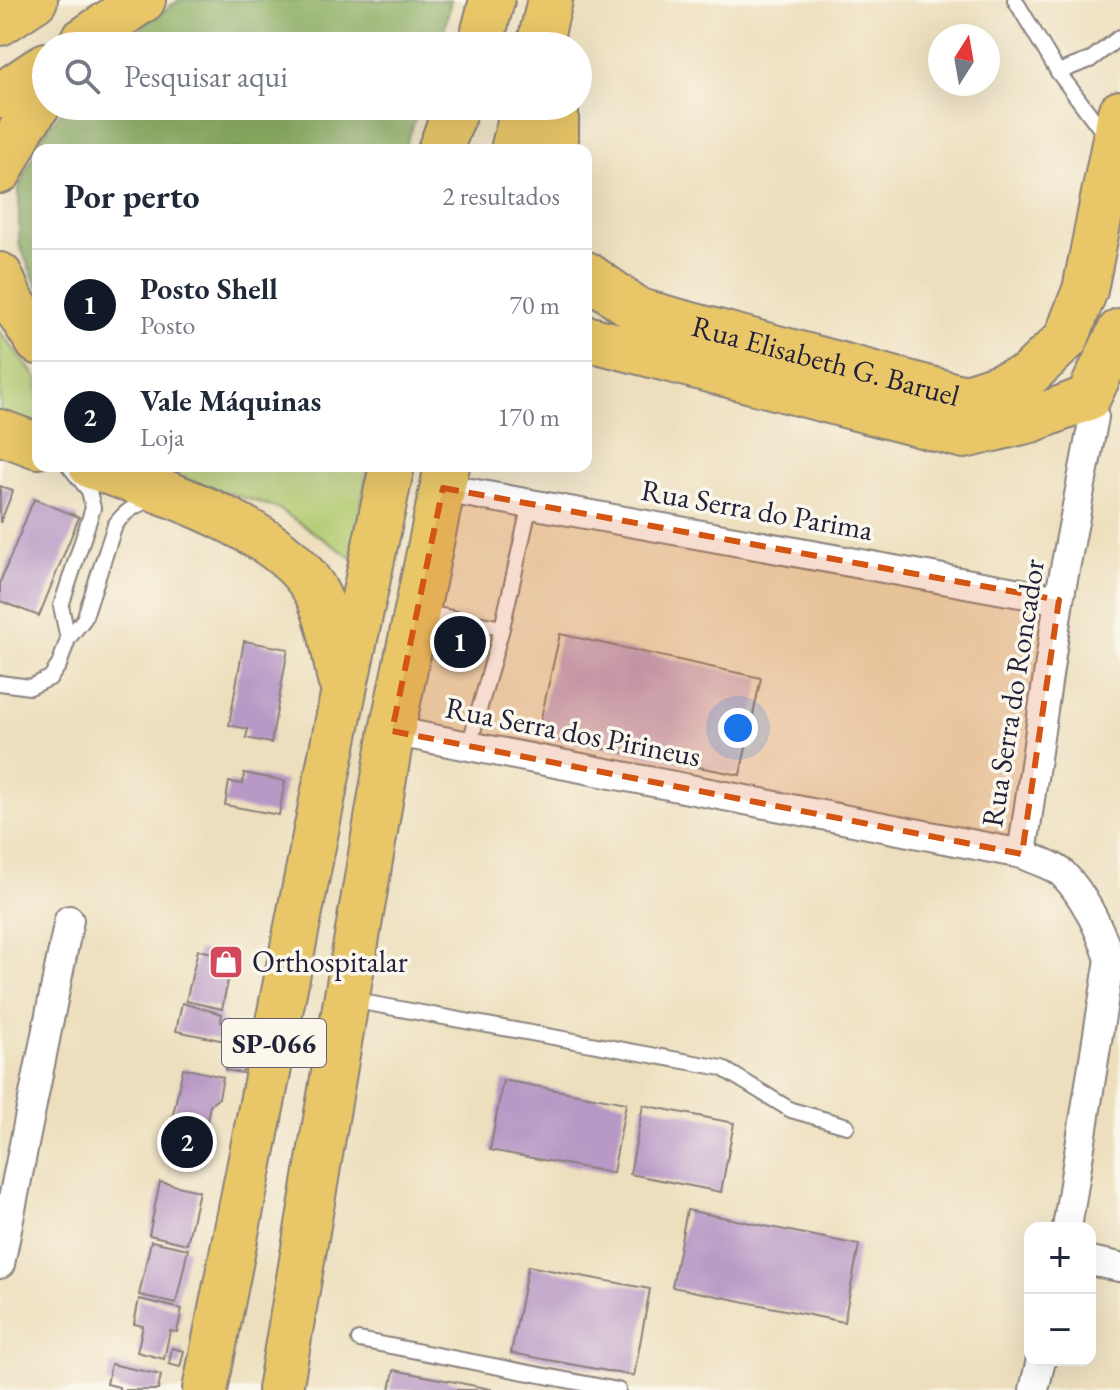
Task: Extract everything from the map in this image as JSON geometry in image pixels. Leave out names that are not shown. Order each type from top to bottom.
[{"type":"main road","points":[[0,23],[35,0]]},
{"type":"main road","points":[[542,32],[550,0]]},
{"type":"main road","points":[[562,32],[565,0]]},
{"type":"main road","points":[[0,96],[32,74]]},
{"type":"main road","points":[[0,171],[32,113]]},
{"type":"main road","points":[[442,144],[452,120]]},
{"type":"main road","points":[[461,144],[466,120]]},
{"type":"main road","points":[[514,144],[520,120]]},
{"type":"main road","points":[[556,120],[556,144]]},
{"type":"main road","name":"Rua Elisabeth G. Baruel","points":[[592,278],[639,311],[964,398],[1026,377],[1066,339],[1085,290],[1117,130]]},
{"type":"main road","points":[[0,275],[10,298],[32,333]]},
{"type":"main road","name":"Rua Elisabeth G. Baruel","points":[[592,340],[964,436],[1031,420],[1088,398],[1120,331]]},
{"type":"main road","points":[[0,432],[32,444]]},
{"type":"main road","points":[[107,472],[260,537],[300,568],[318,595],[343,695]]},
{"type":"main road","name":"SP-066","points":[[205,1390],[343,695],[391,472]]},
{"type":"main road","name":"SP-066","points":[[280,1390],[392,731],[445,477]]},
{"type":"street","name":"Rua Serra do Roncador","points":[[1068,1222],[1115,960],[1086,905],[1062,872],[1022,854],[1059,600],[1094,417]]},
{"type":"street","name":"Rua Serra do Parima","points":[[445,477],[530,504],[1059,600]]},
{"type":"street","name":"Rua Serra dos Pirineus","points":[[392,731],[1022,854]]},
{"type":"street","points":[[0,1264],[69,920]]},
{"type":"street","points":[[1096,1262],[1120,1267]]},
{"type":"street","points":[[1034,1390],[1040,1366]]},
{"type":"lane","points":[[1015,0],[1058,72],[1117,130]]},
{"type":"lane","points":[[1058,72],[1090,60],[1120,37]]},
{"type":"lane","points":[[68,639],[61,606],[93,508],[89,491],[74,472]]},
{"type":"lane","points":[[0,683],[30,687],[50,678],[59,665],[68,639],[84,619],[115,525],[134,506],[166,495]]},
{"type":"lane","points":[[469,746],[502,628],[530,504]]},
{"type":"lane","points":[[417,611],[502,628]]},
{"type":"lane","points":[[347,999],[722,1068],[791,1110],[847,1126]]},
{"type":"lane","points":[[359,1340],[618,1390]]},
{"type":"highlighted area","points":[[443,488],[1059,600],[1022,854],[392,731]]},
{"type":"green space","points":[[179,0],[451,0],[444,32],[134,32]]},
{"type":"green space","points":[[55,120],[415,120],[406,144],[39,144]]},
{"type":"green space","points":[[32,159],[32,274],[19,243],[19,187]]},
{"type":"green space","points":[[0,332],[32,372],[32,430],[0,420]]},
{"type":"green space","points":[[163,472],[367,472],[352,558],[277,508]]},
{"type":"building","points":[[0,486],[13,491],[0,523]]},
{"type":"building","points":[[34,499],[79,517],[39,616],[0,601],[0,582]]},
{"type":"building","points":[[560,634],[761,678],[740,775],[537,736]]},
{"type":"building","points":[[244,641],[288,649],[271,743],[246,738],[248,729],[229,725]]},
{"type":"building","points":[[244,773],[285,781],[279,815],[225,805],[229,782],[243,784]]},
{"type":"building","points":[[198,950],[233,957],[222,1009],[186,1001]]},
{"type":"building","points":[[182,1003],[222,1014],[221,1022],[230,1024],[227,1034],[232,1036],[230,1042],[176,1031]]},
{"type":"building","points":[[229,1053],[246,1057],[242,1073],[225,1070]]},
{"type":"building","points":[[183,1068],[223,1077],[219,1098],[210,1105],[206,1126],[172,1119]]},
{"type":"building","points":[[503,1080],[626,1103],[613,1173],[490,1150]]},
{"type":"building","points":[[643,1105],[734,1123],[721,1192],[630,1174]]},
{"type":"building","points":[[171,1127],[209,1136],[204,1157],[166,1149]]},
{"type":"building","points":[[160,1182],[199,1191],[187,1244],[149,1235]]},
{"type":"building","points":[[687,1210],[859,1245],[844,1322],[672,1287]]},
{"type":"building","points":[[151,1241],[188,1249],[176,1303],[139,1295]]},
{"type":"building","points":[[528,1266],[650,1289],[634,1376],[511,1353]]},
{"type":"building","points":[[139,1299],[182,1309],[177,1332],[170,1331],[164,1359],[137,1352],[143,1326],[134,1324]]},
{"type":"building","points":[[172,1348],[184,1351],[180,1367],[169,1364]]},
{"type":"building","points":[[111,1364],[161,1375],[158,1390],[119,1390],[119,1387],[107,1384]]},
{"type":"building","points":[[394,1370],[491,1389],[491,1390],[390,1390]]},
{"type":"place","name":"Posto Shell","points":[[460,642]]},
{"type":"place","name":"Orthospitalar","points":[[226,962]]},
{"type":"place","name":"Vale Máquinas","points":[[187,1142]]}]
